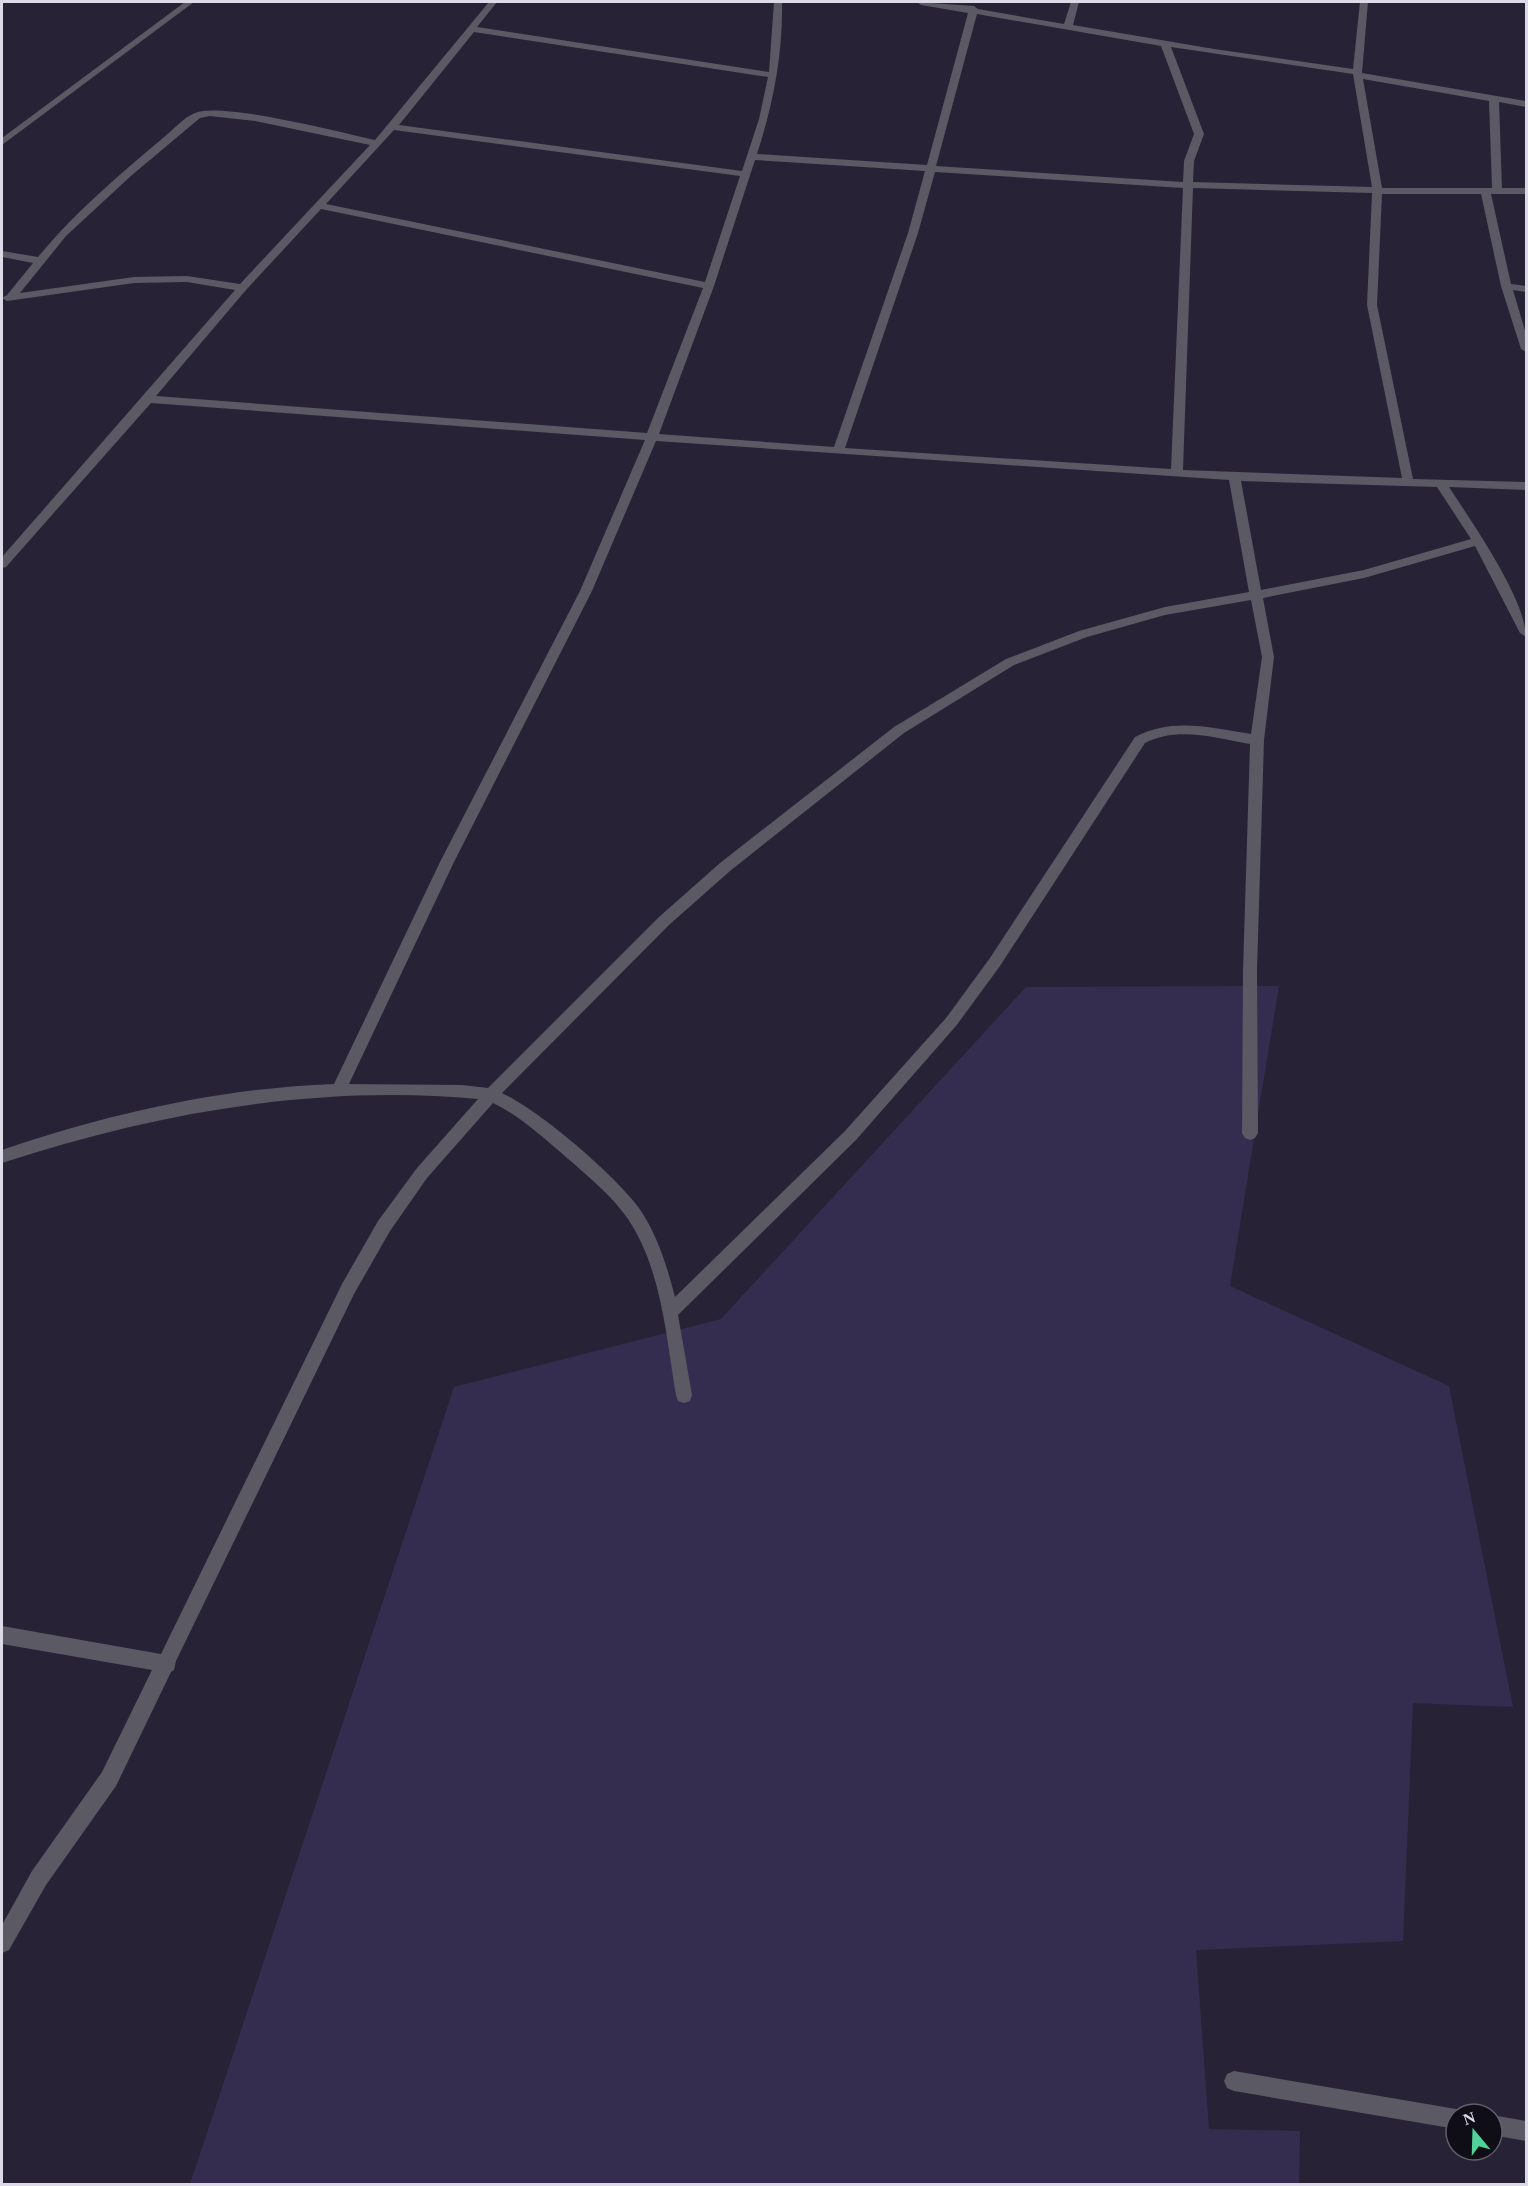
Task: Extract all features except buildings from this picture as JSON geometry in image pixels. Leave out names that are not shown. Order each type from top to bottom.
[{"type":"street","points":[[2,142],[190,2]]},
{"type":"street","points":[[2,564],[148,399],[242,288],[321,206],[392,127],[493,2]]},
{"type":"street","points":[[338,1091],[447,862],[586,591],[652,436],[709,286],[764,119],[773,75],[778,2]]},
{"type":"street","points":[[925,2],[1527,104]]},
{"type":"street","points":[[1068,26],[1076,2]]},
{"type":"street","points":[[1364,2],[1357,74],[1377,190],[1372,305],[1408,481]]},
{"type":"street","points":[[838,451],[913,233],[974,9]]},
{"type":"street","points":[[472,29],[773,75]]},
{"type":"street","points":[[1165,43],[1199,134],[1189,161],[1177,473]]},
{"type":"street","points":[[1494,99],[1491,191],[1506,286],[1527,349]]},
{"type":"street","points":[[6,298],[62,234],[128,172],[203,112],[248,117],[376,143]]},
{"type":"street","points":[[392,127],[746,174]]},
{"type":"street","points":[[752,157],[1188,185],[1527,191]]},
{"type":"street","points":[[321,206],[519,249],[709,286]]},
{"type":"street","points":[[2,254],[40,261]]},
{"type":"street","points":[[6,298],[134,280],[187,279],[242,288]]},
{"type":"street","points":[[1506,286],[1527,289]]},
{"type":"street","points":[[148,399],[838,451],[1234,477],[1527,486]]},
{"type":"street","points":[[1234,477],[1268,657],[1257,740],[1250,971],[1250,1133]]},
{"type":"street","points":[[1440,482],[1479,541],[1527,633]]},
{"type":"street","points":[[2,1943],[39,1878],[109,1779],[168,1664],[282,1422],[348,1289],[384,1226],[422,1173],[491,1095],[664,921],[725,867],[899,730],[1010,662],[1083,634],[1165,611],[1364,574],[1479,541]]},
{"type":"street","points":[[670,1312],[787,1202],[865,1120],[951,1022],[1024,920],[1062,857],[1140,740],[1152,732],[1172,728],[1257,740]]},
{"type":"street","points":[[2,1156],[117,1122],[201,1104],[338,1091],[401,1089],[491,1095],[520,1109],[616,1193],[634,1214],[652,1251],[670,1312],[684,1395]]},
{"type":"street","points":[[2,1635],[168,1664]]},
{"type":"street","points":[[1234,2081],[1444,2117]]},
{"type":"street","points":[[1504,2128],[1527,2132]]},
{"type":"shaded area","points":[[1279,986],[1230,1286],[1449,1386],[1513,1707],[1413,1703],[1403,1941],[1196,1950],[1209,2129],[1300,2131],[1299,2184],[190,2184],[454,1387],[721,1319],[1026,987]]}]
